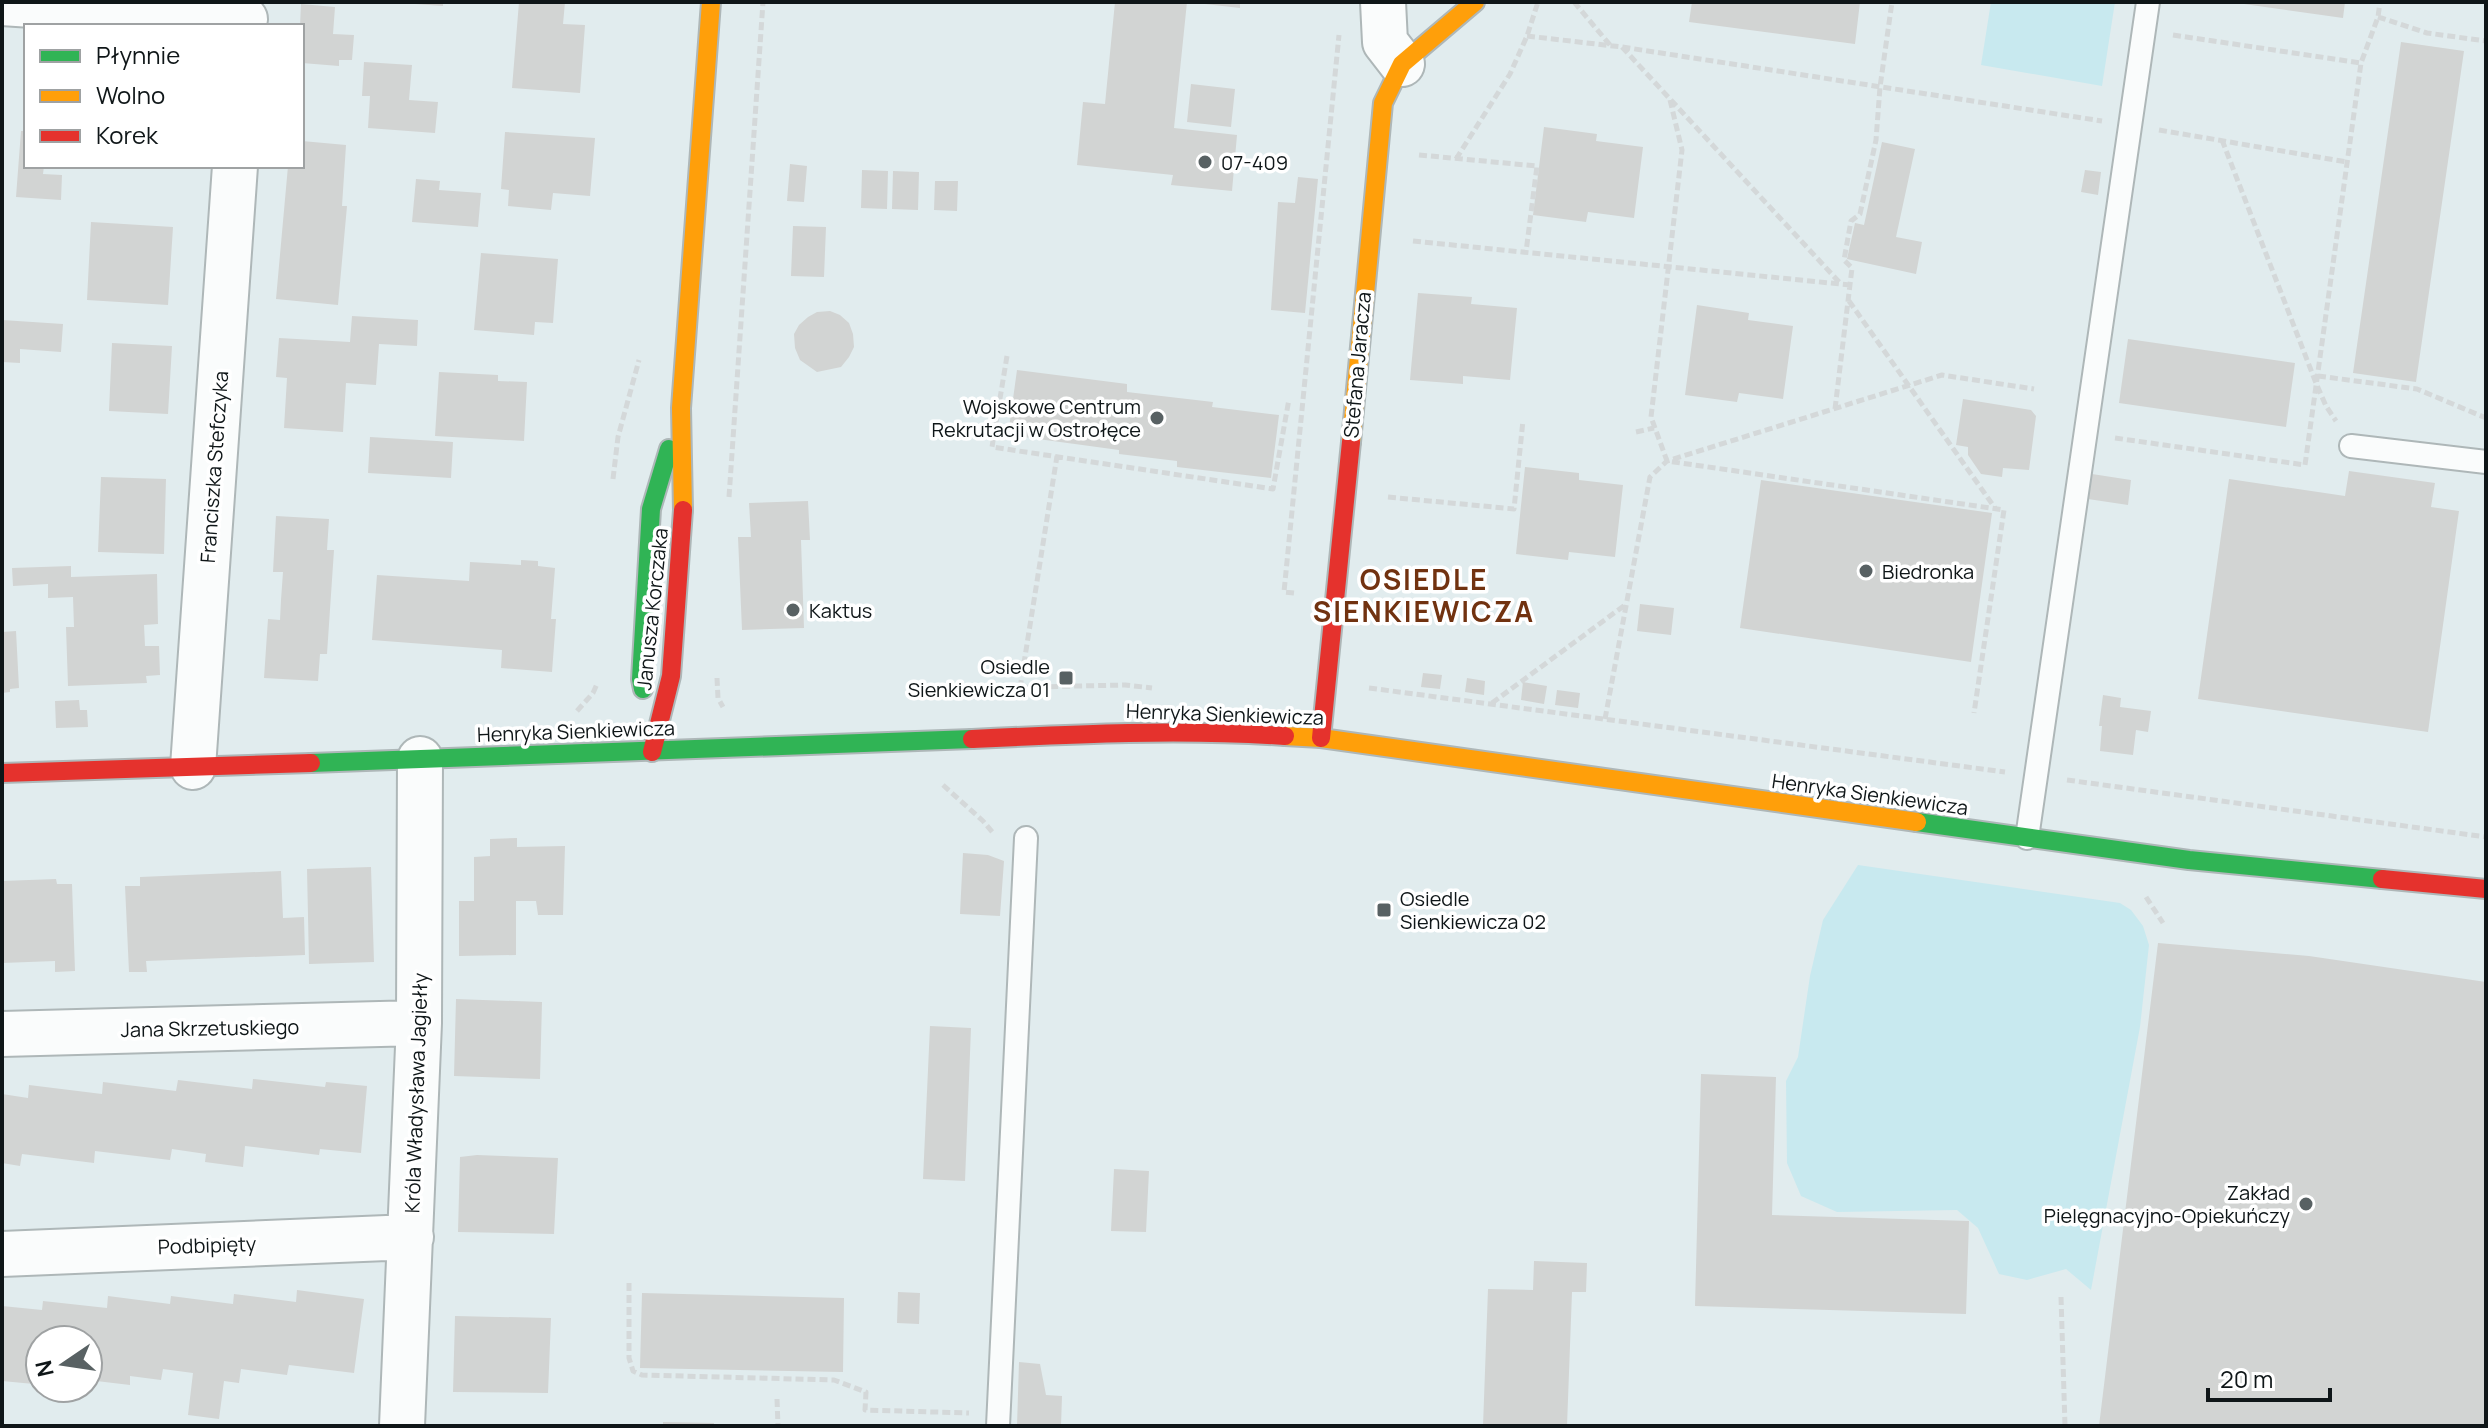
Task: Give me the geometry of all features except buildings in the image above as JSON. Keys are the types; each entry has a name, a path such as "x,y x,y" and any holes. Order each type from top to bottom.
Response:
{"street":[{"name":"Janusza Korczaka","path":"652,752 671,676 683,512 681,408 711,2"},
{"path":"1383,2 1385,42 1402,64 1475,2"},
{"path":"2,3 246,16"},
{"name":"Stefana Jaracza","path":"1321,738 1383,103 1402,64"},
{"name":"Franciszka Stefczyka","path":"193,767 235,168"},
{"name":"Janusza Korczaka","path":"652,752 641,679 651,509 681,408"},
{"name":"Henryka Sienkiewicza","path":"2,773 1161,732 1240,733 1321,738 2189,860 2486,889"},
{"name":"Króla Władysława Jagiełły","path":"402,1426 419,1023 420,759"},
{"name":"Jana Skrzetuskiego","path":"2,1034 419,1023"},
{"name":"Podbipięty","path":"2,1254 411,1237"}],"lane":[{"path":"2027,838 2148,2"},
{"path":"2351,446 2486,462"},
{"path":"998,1420 1026,838"}],"path":[{"path":"729,497 763,2"},
{"path":"1456,159 1510,74 1538,2"},
{"path":"1574,2 1611,46"},
{"path":"1835,409 1852,268 1844,260 1851,221 1860,214 1873,155 1892,2"},
{"path":"2086,434 2305,465 2361,63 2378,17 2380,2"},
{"path":"2378,17 2427,33 2486,41"},
{"path":"1303,595 1284,592 1340,27"},
{"path":"2144,31 2361,63"},
{"path":"1527,36 1622,47 2131,125 2347,162"},
{"path":"1622,47 1841,284"},
{"path":"1667,461 1651,417 1682,150 1670,100"},
{"path":"2222,140 2326,406 2351,446"},
{"path":"1417,169 1419,155 1537,166 1526,252"},
{"path":"1410,256 1412,226"},
{"path":"1411,241 1850,285"},
{"path":"1848,300 1996,509"},
{"path":"612,493 618,437 641,352"},
{"path":"1007,356 992,447 1273,489 1289,399"},
{"path":"1605,719 1650,477 1667,461 1942,375 2034,389"},
{"path":"2317,379 2417,389 2486,418"},
{"path":"1387,497 1514,509 1523,420"},
{"path":"1636,432 1654,428"},
{"path":"1020,688 1057,456"},
{"path":"1667,461 2004,510 1974,713"},
{"path":"1386,511 1388,482"},
{"path":"1491,704 1625,605"},
{"path":"717,672 718,698 728,713"},
{"path":"576,711 593,693 598,681"},
{"path":"958,696 987,688 1125,685 1154,689"},
{"path":"1362,687 2486,837"},
{"path":"939,781 943,785 957,784"},
{"path":"2139,894 2148,898 2163,923"},
{"path":"629,1283 629,1358 633,1371 642,1375 834,1380 866,1392 865,1410 998,1420"},
{"path":"2061,1297 2065,1426"},
{"path":"777,1399 778,1426"}],"shaded area":[{"path":"1991,2 2115,2 2102,86 1981,65"},
{"path":"1858,865 2120,903 2131,910 2143,926 2149,945 2140,1027 2091,1290 2066,1269 2027,1280 1999,1274 1978,1228 1957,1210 1837,1212 1801,1196 1787,1163 1786,1081 1798,1057 1810,976 1823,920"}],"traffic: fast":[{"path":"643,689 641,679 651,509 669,449"},
{"path":"311,763 972,739"},
{"path":"1917,822 2189,860 2382,879"}],"traffic: slow":[{"path":"683,510 681,408 711,2"},
{"path":"1351,442 1383,103 1402,64 1475,2"},
{"path":"1285,736 1321,738 1917,822"}],"traffic: jam":[{"path":"1321,738 1351,442"},
{"path":"652,752 671,676 683,510"},
{"path":"972,739 1168,733 1285,736"},
{"path":"2,773 311,763"},
{"path":"2382,879 2486,889"}],"place":[{"name":"07-409","path":"1205,162"},
{"name":"Wojskowe Centrum Rekrutacji w Ostrołęce","path":"1157,418"},
{"name":"Biedronka","path":"1866,571"},
{"name":"Kaktus","path":"793,610"},
{"name":"Osiedle Sienkiewicza 01","path":"1066,678"},
{"name":"Osiedle Sienkiewicza 02","path":"1384,910"},
{"name":"Zakład Pielęgnacyjno-Opiekuńczy","path":"2306,1204"}],"district":[{"name":"OSIEDLE SIENKIEWICZA","path":"1424,595"}]}
